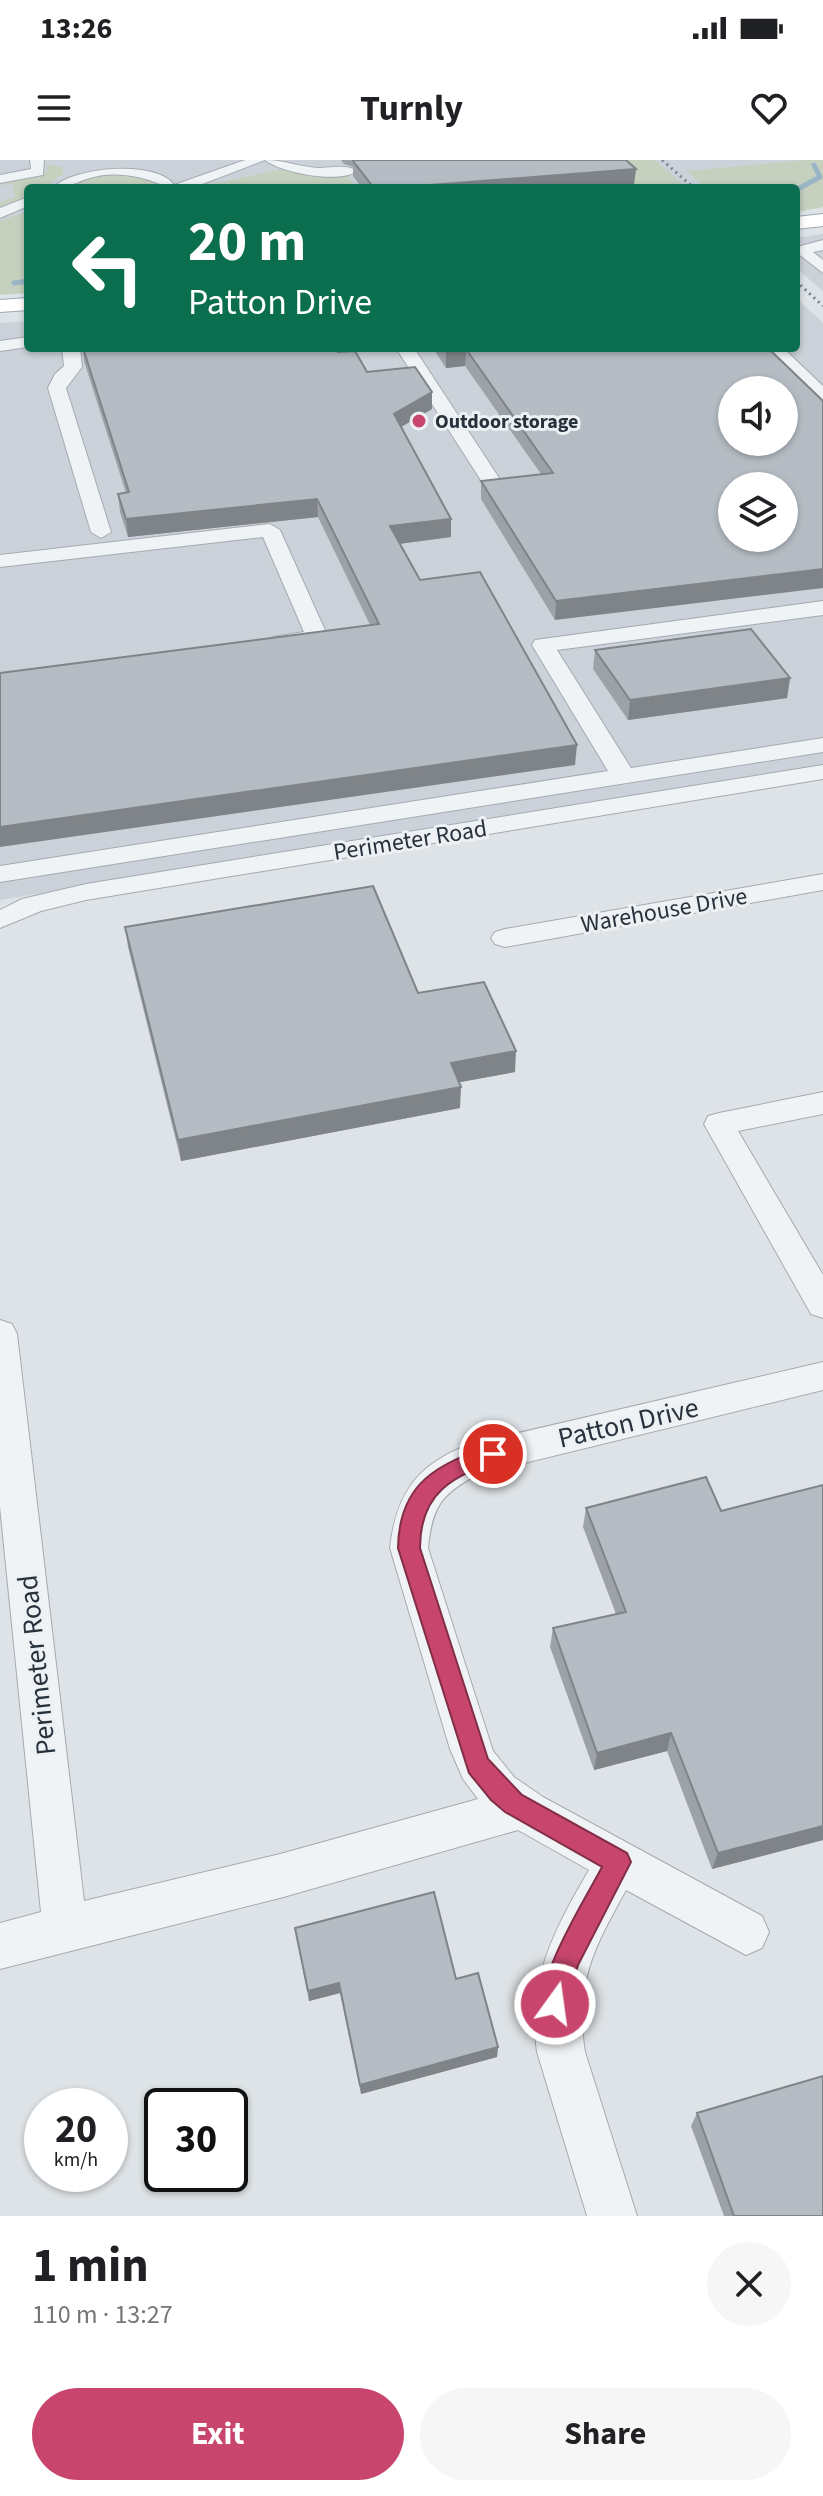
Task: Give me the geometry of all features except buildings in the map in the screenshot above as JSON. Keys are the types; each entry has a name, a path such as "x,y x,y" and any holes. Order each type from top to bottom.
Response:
{"main road":[{"path":"800,223 823,220"},
{"path":"0,306 24,304"}],"street":[{"path":"0,179 38,172 37,160"},
{"path":"64,184 88,160"},
{"path":"99,160 127,172"},
{"path":"190,184 258,160"},
{"path":"272,160 313,172 350,171"},
{"path":"66,184 96,174 127,172 152,175 235,168"},
{"path":"152,175 167,184"},
{"path":"823,245 802,248 823,268"},
{"path":"0,335 24,333"},
{"path":"0,346 24,343"},
{"path":"71,352 73,367 61,378 57,388 101,532"},
{"path":"408,352 491,481"},
{"path":"777,352 823,396"},
{"path":"0,561 270,530 317,637 265,644"},
{"path":"624,777 543,645 823,608"},
{"path":"0,874 823,745"},
{"name":"Perimeter Road","path":"0,920 32,905 86,892 823,772"},
{"name":"Warehouse Drive","path":"505,938 823,882"},
{"path":"823,1103 719,1124 823,1305"},
{"name":"Perimeter Road","path":"0,1334 65,1928"},
{"name":"Patton Drive","path":"746,1932 520,1808 499,1792 478,1765 420,1586 409,1548 409,1534 423,1495 444,1474 471,1460 823,1376"},
{"path":"0,1946 280,1876 520,1808"},
{"path":"612,2216 561,2052 555,2025 555,2004 566,1961 618,1862"}],"shaded area":[{"path":"0,160 823,160 823,207 800,211 800,184 24,184 24,291 0,293"},
{"path":"823,234 823,291 800,271 800,237"},
{"path":"800,302 823,323 823,766 0,900 0,323 24,321 24,352 800,352"}],"green space":[{"path":"609,160 655,160 682,184 623,184 633,183"},
{"path":"823,160 823,207 800,211 800,184 701,184 686,171"},
{"path":"47,164 62,167 64,173 49,184 24,184 24,198 0,208 0,202 15,197 12,184 0,185 0,182 24,179 47,171"},
{"path":"282,169 347,175 354,184 229,183 212,184"},
{"path":"115,174 153,180 156,184 77,184 87,178"},
{"path":"24,212 24,293 0,295 0,221"}],"waterway":[{"path":"800,188 820,177 814,165"},
{"path":"14,283 24,282"}],"railway":[{"path":"662,160 689,184"},
{"path":"800,285 823,306"}],"place":[{"name":"Outdoor storage","path":"419,421"}],"route":[{"path":"493,1454 456,1467 433,1482 417,1504 409,1534 409,1548 478,1765 499,1792 513,1803 618,1862 566,1961 555,2004"}]}
